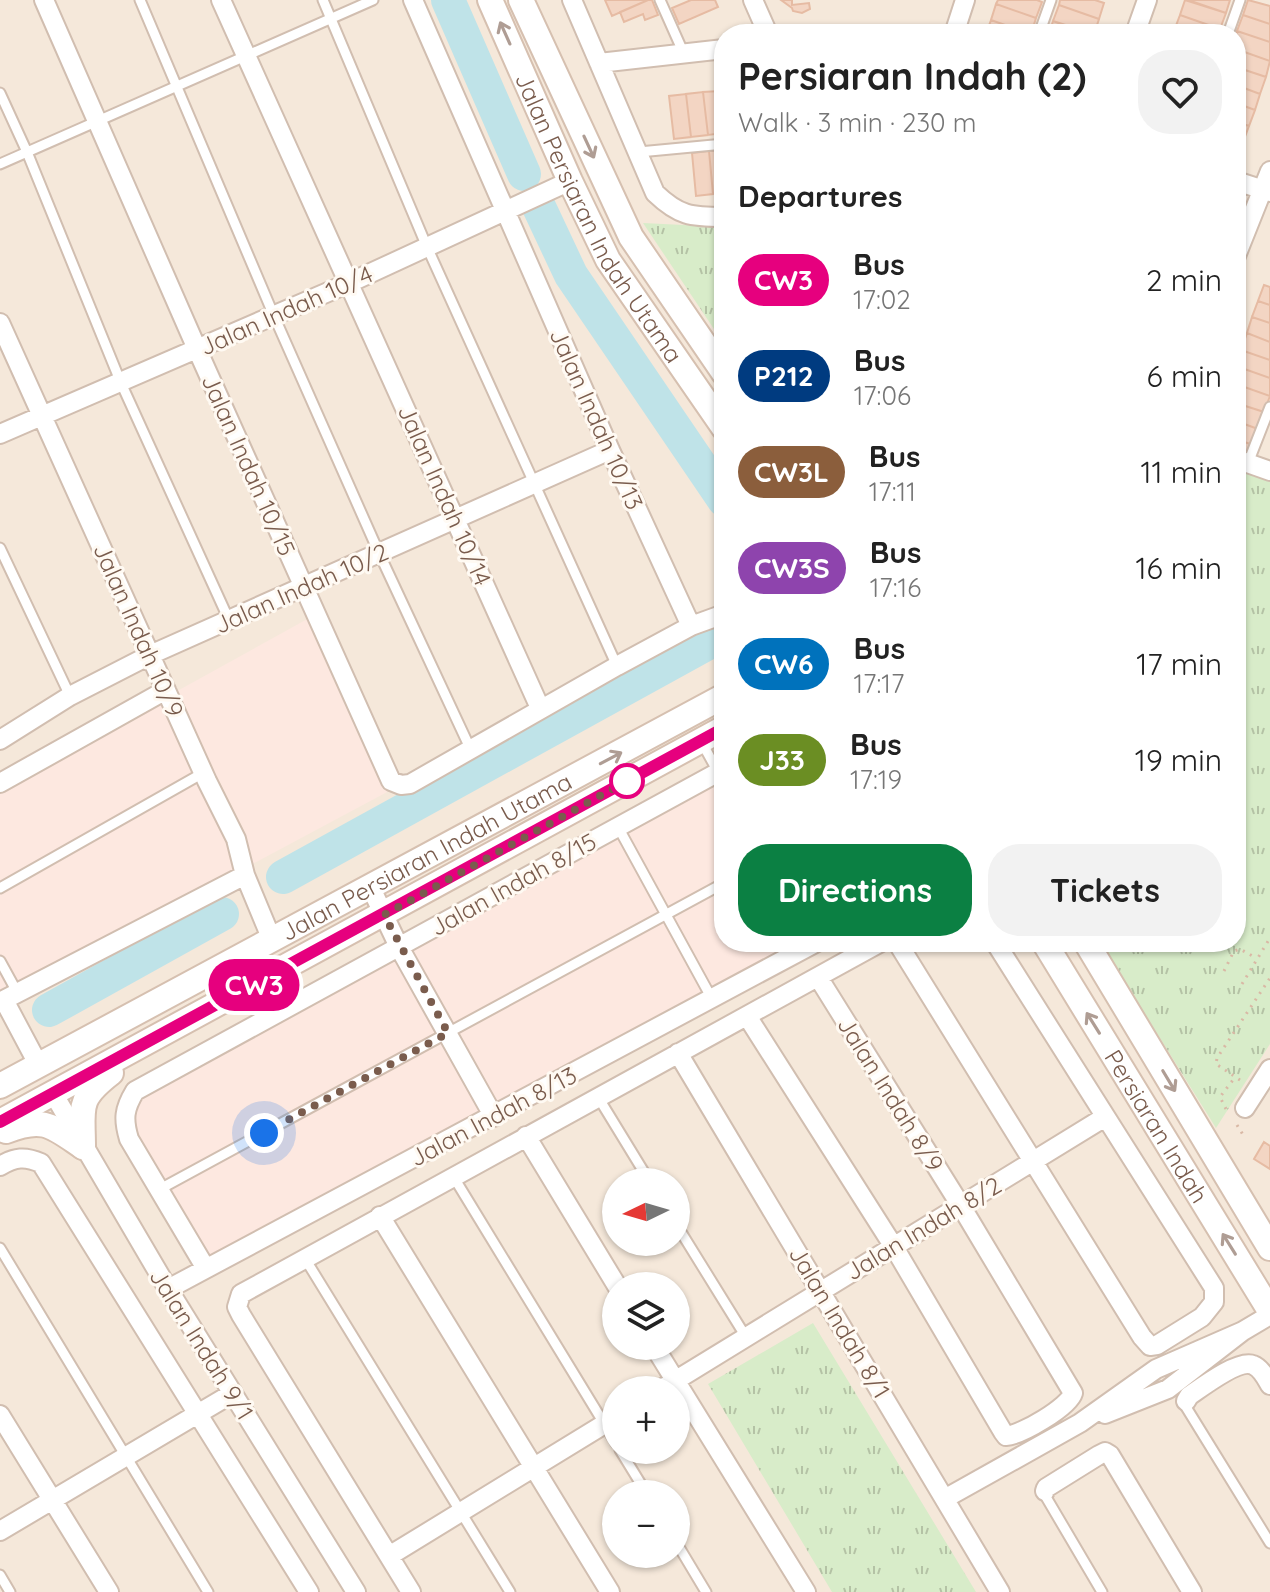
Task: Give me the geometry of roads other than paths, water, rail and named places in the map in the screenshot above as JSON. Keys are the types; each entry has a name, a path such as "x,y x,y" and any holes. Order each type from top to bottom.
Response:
{"main road":[{"name":"Jalan Persiaran Indah Utama","path":"490,0 608,260 714,414"},
{"name":"Jalan Persiaran Indah Utama","path":"521,0 631,237 714,358"},
{"path":"535,32 561,116 570,181 603,206 631,237"},
{"name":"Jalan Persiaran Indah Utama","path":"0,1086 714,701"},
{"name":"Jalan Persiaran Indah Utama","path":"0,1122 714,734"},
{"name":"Persiaran Indah","path":"1050,952 1270,1313"},
{"name":"Persiaran Indah","path":"1092,952 1270,1248"},
{"path":"0,1099 28,1087 53,1093 59,1069 101,1046 147,1007"},
{"path":"83,1147 83,1102 88,1092 167,1031"},
{"path":"0,1133 35,1122 46,1123 83,1147"},
{"path":"1254,1222 1270,1265"}],"street":[{"name":"Jalan Indah 10/15","path":"44,0 387,774 391,781 410,784 470,748"},
{"name":"Jalan Indah 10/14","path":"221,0 540,708"},
{"name":"Jalan Indah 10/13","path":"413,0 610,450 691,626"},
{"path":"572,0 655,193 672,210 714,217"},
{"path":"753,0 764,24"},
{"path":"957,24 965,0"},
{"path":"1139,24 1147,0"},
{"path":"599,63 714,50"},
{"path":"1246,235 1267,191 1270,171"},
{"name":"Jalan Indah 10/4","path":"0,434 349,283 570,181"},
{"path":"1246,184 1267,191"},
{"name":"Jalan Indah 10/9","path":"0,323 166,690 242,837 245,875 272,940"},
{"name":"Jalan Indah 10/2","path":"0,740 70,696 150,655 610,450"},
{"path":"1246,462 1270,471"},
{"path":"470,748 691,626 714,618"},
{"path":"0,783 166,690"},
{"name":"Jalan Indah 8/15","path":"160,1189 129,1139 124,1121 125,1106 135,1091 714,775"},
{"path":"38,1064 7,998 245,875"},
{"path":"371,888 399,947 494,1117"},
{"name":"Jalan Indah 8/13","path":"168,1289 798,952"},
{"path":"411,1592 241,1315 237,1300 248,1288 863,952"},
{"path":"903,952 1145,1342 1150,1346 1157,1345 1202,1317 1214,1302 1214,1288 1001,952"},
{"name":"Jalan Indah 8/9","path":"818,977 1064,1376 1073,1393 1067,1404 1016,1434 1006,1436 894,1247"},
{"path":"747,1016 894,1247"},
{"name":"Jalan Indah 8/1","path":"678,1053 1000,1592"},
{"path":"1249,1102 1270,1069"},
{"name":"Jalan Indah 9/1","path":"53,1093 168,1289 356,1592"},
{"name":"Jalan Indah 8/2","path":"682,1376 1105,1117"},
{"path":"526,1136 609,1272"},
{"name":"Jalan Indah 9/1","path":"0,1166 11,1159 28,1157 41,1163 308,1592"},
{"path":"160,1189 205,1267"},
{"path":"380,1216 610,1592"},
{"path":"946,1498 1080,1423 1156,1369 1243,1331 1270,1313"},
{"path":"1186,1401 1189,1396 1241,1364 1252,1364 1262,1371 1270,1385"},
{"path":"0,1531 233,1393"},
{"path":"0,1415 109,1592"},
{"path":"690,1419 806,1592"},
{"path":"389,1556 602,1425"},
{"path":"1045,1491 1099,1455 1105,1452 1110,1455 1192,1592"}],"lane":[{"path":"140,0 274,316 470,748"},
{"path":"323,0 427,247 617,666"},
{"path":"0,164 373,0"},
{"path":"660,0 684,54"},
{"path":"1043,24 1051,0"},
{"path":"1232,24 1240,0"},
{"path":"0,93 121,383 229,620"},
{"path":"639,152 714,145"},
{"path":"1246,453 1270,407"},
{"path":"0,548 70,696"},
{"path":"701,741 714,760"},
{"path":"0,888 210,776"},
{"path":"618,827 711,997"},
{"path":"160,1189 714,889"},
{"path":"0,961 7,998"},
{"path":"598,1097 641,1168"},
{"path":"453,1176 602,1408"},
{"path":"690,1247 746,1337"},
{"path":"0,1248 208,1592"},
{"path":"304,1257 510,1592"},
{"path":"1186,1401 1186,1407 1270,1543"},
{"path":"1045,1491 1102,1592"},
{"path":"690,1565 706,1592"},
{"path":"0,1575 10,1592"}],"waterway":[{"path":"448,0 524,174"},
{"path":"539,207 571,275 714,485"},
{"path":"283,877 714,640"},
{"path":"49,1010 222,914"}]}
